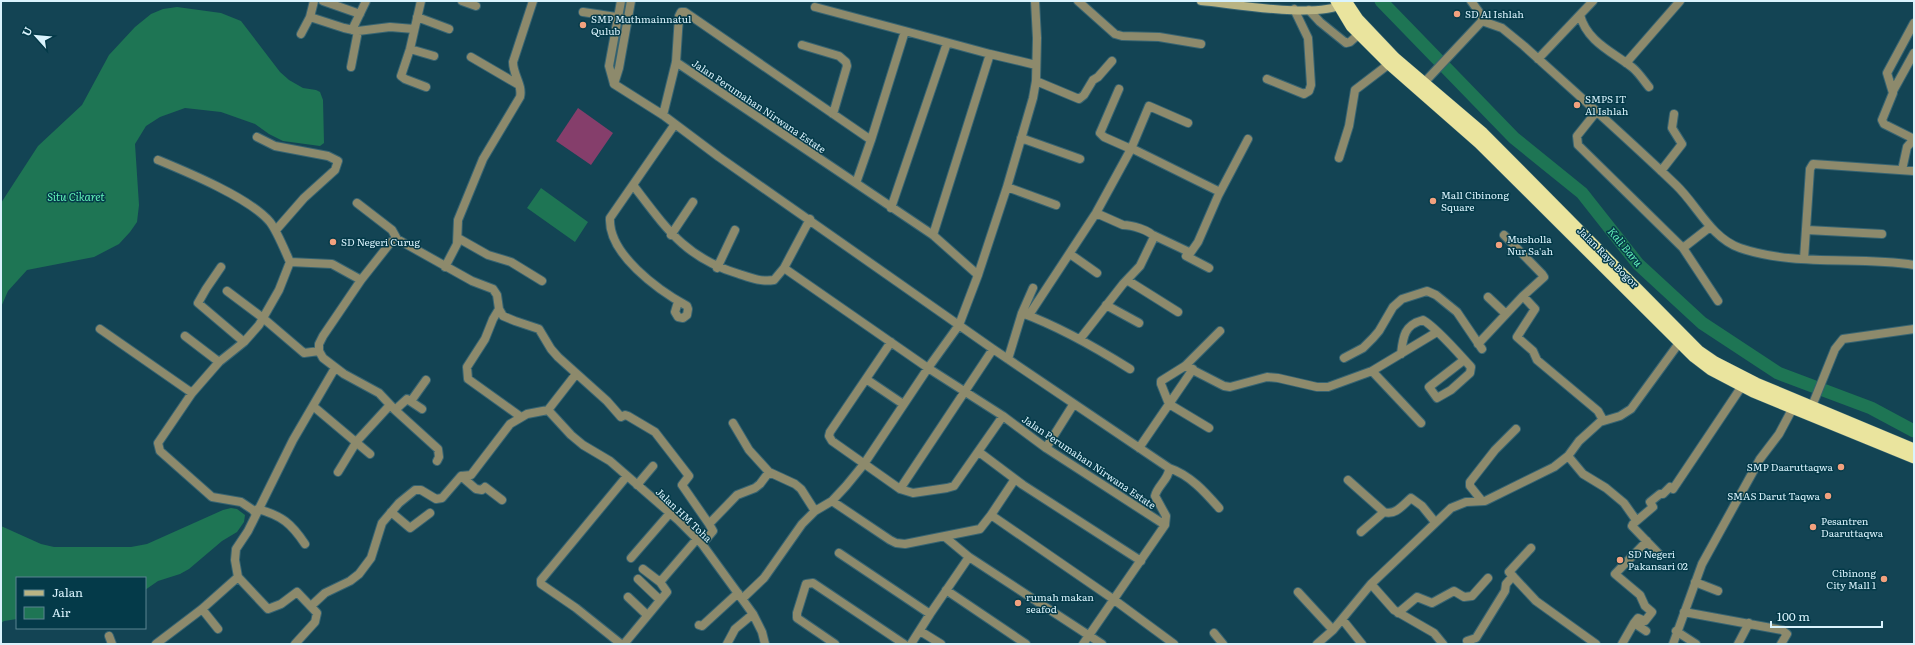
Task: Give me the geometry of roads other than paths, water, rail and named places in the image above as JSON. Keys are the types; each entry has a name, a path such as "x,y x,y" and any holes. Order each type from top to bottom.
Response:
{"highway":[{"name":"Jalan Raya Bogor","path":"1341,3 1359,34 1389,64 1422,85 1483,133 1548,207 1711,370 1742,386 1795,404 1814,401 1914,449"},
{"name":"Jalan Raya Bogor","path":"1341,3 1422,85"},
{"name":"Jalan Raya Bogor","path":"1681,340 1736,373 1795,404 1914,458"}],"main road":[{"path":"1201,1 1239,6 1309,10 1322,10 1341,3"}],"street":[{"path":"301,34 310,17 314,1"},
{"path":"323,1 360,14"},
{"path":"351,67 355,31 366,1"},
{"path":"421,1 410,50 401,76 402,78 426,86"},
{"path":"462,1 476,6"},
{"path":"445,267 455,250 458,238 457,226 483,159 522,92 513,68 513,62 533,1"},
{"path":"621,1 609,66 614,84 663,115 719,157 810,219 1073,405 1193,482 1219,508"},
{"path":"614,84 619,68 631,1"},
{"path":"699,626 702,626 740,596 761,582 802,524 816,511 832,501 864,464 903,404 959,325 978,275 1007,187 1036,81 1037,38 1035,1"},
{"path":"1078,1 1115,34 1122,36 1159,37 1200,44"},
{"path":"1422,85 1482,21 1482,16 1472,1"},
{"path":"1538,59 1593,1"},
{"path":"1626,63 1678,2"},
{"path":"815,7 947,43 1036,65"},
{"path":"1267,79 1304,94 1309,91 1311,85 1308,38 1294,9"},
{"path":"1309,10 1320,22 1346,43 1350,42 1359,34"},
{"path":"583,12 628,19"},
{"path":"676,62 679,16 681,12 685,12 871,140"},
{"path":"1580,14 1584,27 1597,42 1635,70 1649,87"},
{"path":"417,16 449,29"},
{"path":"310,17 355,31 390,27 414,29"},
{"path":"1482,21 1502,28 1597,111 1688,198 1710,226 1727,242 1765,256 1914,265"},
{"path":"1893,91 1887,73 1914,23"},
{"path":"856,183 905,31"},
{"path":"891,208 947,43"},
{"path":"802,45 839,56 846,62 847,66 833,114"},
{"path":"410,50 434,56"},
{"path":"1902,170 1907,147 1914,139 1882,122 1893,91 1914,53"},
{"path":"932,235 990,54"},
{"path":"471,57 519,85"},
{"path":"1036,81 1079,99 1084,95 1093,80 1098,77 1112,61"},
{"name":"Jalan Perumahan Nirwana Estate","path":"663,115 676,62 932,235 978,275"},
{"path":"1339,158 1349,126 1356,90 1389,64"},
{"path":"1119,89 1100,133 1104,137 1131,148 1220,192"},
{"path":"1025,314 1070,254 1096,213 1131,148 1150,105 1188,123"},
{"path":"1597,111 1578,136 1578,145 1683,248 1718,301"},
{"path":"1661,171 1682,144 1672,128 1674,114"},
{"path":"675,124 610,218 611,232 626,257 643,276 678,302"},
{"path":"257,137 275,146 328,156 338,161 335,170 304,198 276,230"},
{"path":"1021,138 1080,159"},
{"path":"1209,268 1186,256 1198,242 1220,192 1248,139"},
{"path":"158,160 188,173 242,201 265,216 276,230 290,262 279,290 263,318 244,342 218,362 192,393 160,439 158,448 212,498 241,502 257,512 273,514 286,521 296,530 305,544"},
{"path":"1804,259 1810,169 1813,164 1914,171"},
{"path":"633,185 671,235 702,259 717,268 760,281 774,280 784,268 810,219"},
{"path":"1007,187 1056,205"},
{"path":"671,235 693,202"},
{"path":"357,203 392,230 397,239 408,243 445,267 472,281 493,289 497,295 499,309 508,318 539,329 551,349 576,374 607,401 618,415 621,417 625,415 628,416 655,432 689,476 682,485 713,531 712,534 699,542 660,582"},
{"path":"1096,213 1123,226 1128,225 1152,234 1189,252"},
{"path":"1683,248 1710,226"},
{"path":"717,268 735,230"},
{"path":"1807,230 1882,234"},
{"path":"1080,339 1106,305 1140,266 1153,239 1152,234"},
{"path":"1344,358 1363,348 1373,338 1379,331 1393,307 1402,299 1427,291 1436,295 1457,312 1480,346 1506,314 1543,278 1543,275 1504,235"},
{"path":"458,238 488,255 511,262 542,282"},
{"path":"397,239 391,242 361,280 323,336 319,344 319,352 323,358 335,368 374,390 438,449 440,457 437,461"},
{"path":"1070,254 1097,273"},
{"path":"290,262 332,264 361,280"},
{"path":"221,268 198,303 244,342"},
{"name":"Jalan Perumahan Nirwana Estate","path":"784,268 928,368 1003,416 1046,448 1165,525"},
{"path":"1127,280 1178,312"},
{"path":"1008,359 1033,288"},
{"path":"227,291 263,318 304,353 319,352"},
{"path":"1523,296 1535,309 1518,337 1533,351 1537,360 1582,395 1598,411 1603,420"},
{"path":"1488,297 1506,314"},
{"path":"1106,305 1139,323"},
{"path":"499,309 493,319 485,339 467,367 466,373 468,379 521,417"},
{"path":"1025,314 1046,321 1080,339 1130,369"},
{"path":"1401,354 1405,331 1410,325 1423,320 1437,332 1471,367 1470,373 1442,396 1436,397 1429,387 1464,360"},
{"path":"100,329 192,393"},
{"path":"1814,401 1837,346 1843,339 1914,329"},
{"path":"1209,428 1169,404 1161,386 1161,381 1184,366 1220,331"},
{"path":"1184,366 1193,369 1224,386 1230,387 1267,377 1317,387 1328,387 1372,371 1437,332"},
{"path":"185,336 218,362"},
{"path":"1319,643 1333,630 1371,584 1435,522 1459,503 1482,501 1554,467 1568,456 1579,441 1603,420 1620,416 1630,409 1681,340"},
{"path":"891,342 830,432 829,436 832,441 900,489 912,493 951,487 957,483 1003,416"},
{"path":"900,489 966,392 993,349"},
{"path":"295,644 315,622 318,617 318,613 296,592 281,604 268,609 238,577 235,560 236,549 257,512 293,440 335,368"},
{"path":"1139,448 1193,369"},
{"path":"1372,371 1421,422"},
{"path":"311,606 325,593 350,581 363,570 371,558 382,523 399,502 415,490 421,490 436,499 442,498 461,476 471,475 510,424 521,417 536,411 548,410 576,374"},
{"path":"866,379 903,404"},
{"path":"411,401 426,380"},
{"path":"1659,554 1632,526 1636,520 1653,507 1650,502 1660,494 1663,494 1670,487 1673,489 1742,386"},
{"path":"338,472 357,441 392,408 407,399 422,409"},
{"path":"1673,644 1676,631 1702,564 1757,463 1779,434 1795,404"},
{"path":"1046,448 1073,405"},
{"path":"312,406 357,441 370,454"},
{"name":"Jalan HM Toha","path":"548,410 583,445 599,454 627,476 670,513 699,542 753,614 762,632 765,644"},
{"path":"733,423 749,450 769,472 795,484 801,489 816,511"},
{"path":"1482,501 1470,486 1470,482 1495,450 1516,429"},
{"path":"979,452 1014,479 1141,561"},
{"path":"1568,456 1583,474 1606,488 1624,503 1636,520"},
{"path":"637,485 653,466"},
{"path":"1083,644 1165,525 1166,516 1155,496 1157,489 1167,475 1169,468"},
{"path":"708,524 737,495 755,488 760,484 769,472"},
{"path":"461,476 476,489 482,490 485,487 502,500"},
{"path":"621,644 576,608 541,584 541,580 627,476"},
{"path":"832,501 896,543 905,544 980,529 991,515 1014,479"},
{"path":"1348,480 1388,514 1395,512 1413,498 1422,506 1435,522"},
{"path":"391,512 410,528 430,513"},
{"path":"1361,532 1384,512"},
{"path":"632,558 670,513"},
{"path":"991,515 1113,599 1174,644"},
{"path":"945,537 969,556 1102,644"},
{"path":"1622,644 1638,618 1645,621 1652,612 1645,606 1640,594 1615,574 1647,541"},
{"path":"1531,548 1509,571 1536,601 1596,644"},
{"path":"839,553 930,614"},
{"path":"912,644 930,614 969,556"},
{"path":"624,644 667,592 660,582 643,569"},
{"path":"1466,641 1476,638 1505,591 1507,582 1513,576"},
{"path":"156,644 202,609 238,577"},
{"path":"1398,613 1417,597 1432,603 1454,591 1464,597 1472,596 1488,578"},
{"path":"638,579 660,600"},
{"path":"1695,582 1718,591"},
{"path":"835,644 797,618 797,613 806,584 813,583 904,644"},
{"path":"1371,584 1385,601 1398,613 1434,633 1443,644"},
{"path":"946,590 1026,644"},
{"path":"1298,592 1333,630"},
{"path":"628,597 648,615"},
{"path":"202,609 218,629"},
{"path":"1684,612 1749,623 1786,632 1787,634 1781,644"},
{"path":"726,644 735,630 753,614"},
{"path":"1342,619 1362,644"},
{"path":"1634,623 1646,631"},
{"path":"1738,644 1749,623"},
{"path":"920,631 941,644"},
{"path":"1676,631 1696,644"},
{"path":"1214,633 1223,644"}],"water":[{"name":"Situ Cikaret","path":"177,7 221,13 241,21 280,72 289,80 303,88 320,92 323,100 324,143 320,146 283,141 269,134 255,124 221,112 185,108 160,117 146,126 135,144 139,205 137,222 130,232 119,244 94,257 27,270 8,291 1,307 1,203 38,146 82,105 109,55 135,27 151,14 163,9"},
{"path":"541,188 588,222 575,242 527,208"},
{"path":"231,508 237,509 245,515 244,522 237,532 222,541 189,569 180,574 158,581 146,589 146,577 16,577 16,619 1,623 1,526 41,544 54,547 131,547 147,544 223,510"}],"waterway":[{"name":"Kali Baru","path":"1381,1 1514,138 1582,193 1638,264 1702,323 1778,373 1871,408 1914,431"}],"place":[{"name":"SD Al Ishlah","path":"1457,14"},
{"name":"SMP Muthmainnatul Qulub","path":"583,25"},
{"name":"SMPS IT Al Ishlah","path":"1577,105"},
{"name":"Mall Cibinong Square","path":"1433,201"},
{"name":"SD Negeri Curug","path":"333,242"},
{"name":"Musholla Nur Sa'ah","path":"1499,245"},
{"name":"SMP Daaruttaqwa","path":"1841,467"},
{"name":"SMAS Darut Taqwa","path":"1828,496"},
{"name":"Pesantren Daaruttaqwa","path":"1813,527"},
{"name":"SD Negeri Pakansari 02","path":"1620,560"},
{"name":"Cibinong City Mall 1","path":"1884,579"},
{"name":"rumah makan seafod","path":"1018,603"}]}
